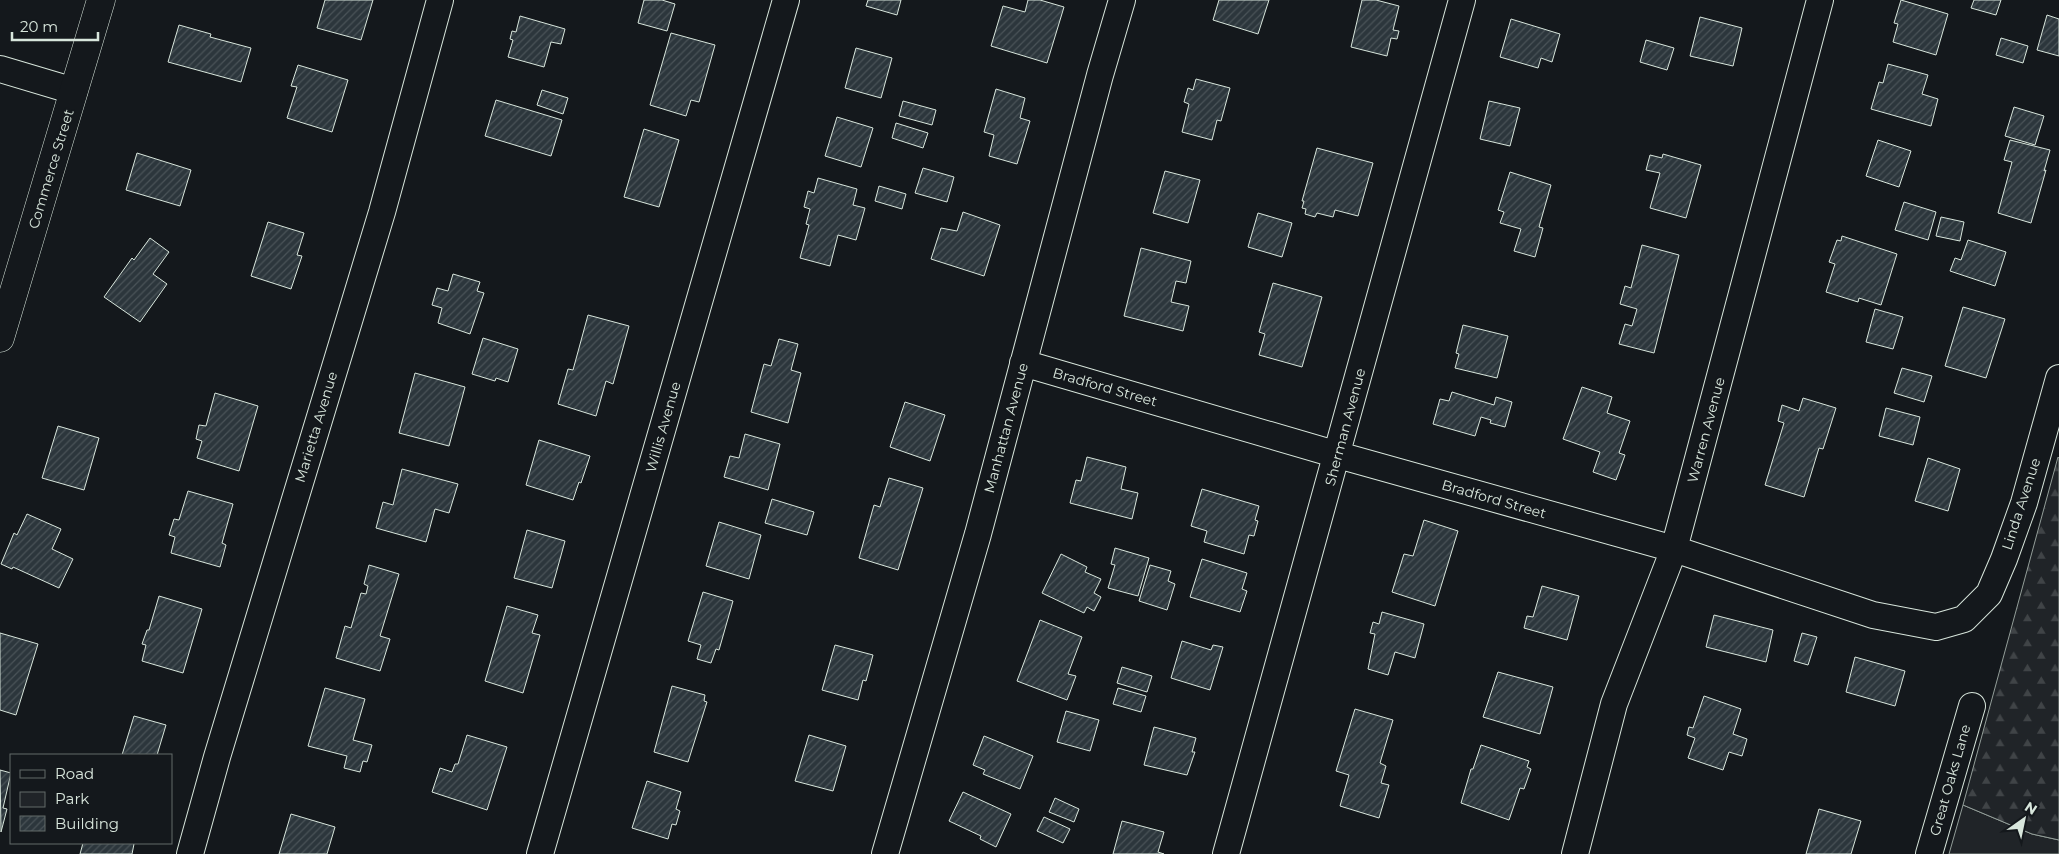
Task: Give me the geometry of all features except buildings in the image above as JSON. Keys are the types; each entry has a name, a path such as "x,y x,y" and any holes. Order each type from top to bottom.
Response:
{"street":[{"name":"Commerce Street","path":"0,338 101,0"},
{"name":"Marietta Avenue","path":"190,854 217,757 382,212 440,0"},
{"name":"Willis Avenue","path":"540,854 786,0"},
{"name":"Manhattan Avenue","path":"884,854 975,544 1122,0"},
{"name":"Sherman Avenue","path":"1226,854 1338,455 1462,0"},
{"name":"Warren Avenue","path":"1575,854 1614,704 1674,549 1820,0"},
{"path":"0,69 74,91"},
{"name":"Bradford Street","path":"1023,363 1338,455 1674,549 1873,614 1936,626 1964,619"},
{"name":"Linda Avenue","path":"1964,619 1989,594 2004,559 2024,503 2057,395"},
{"name":"Great Oaks Lane","path":"1929,854 1972,706"}],"green space":[{"path":"2058,457 2059,840 2032,834 1963,805"},
{"path":"1963,805 2032,834 2059,840 2059,854 1949,854"}]}
